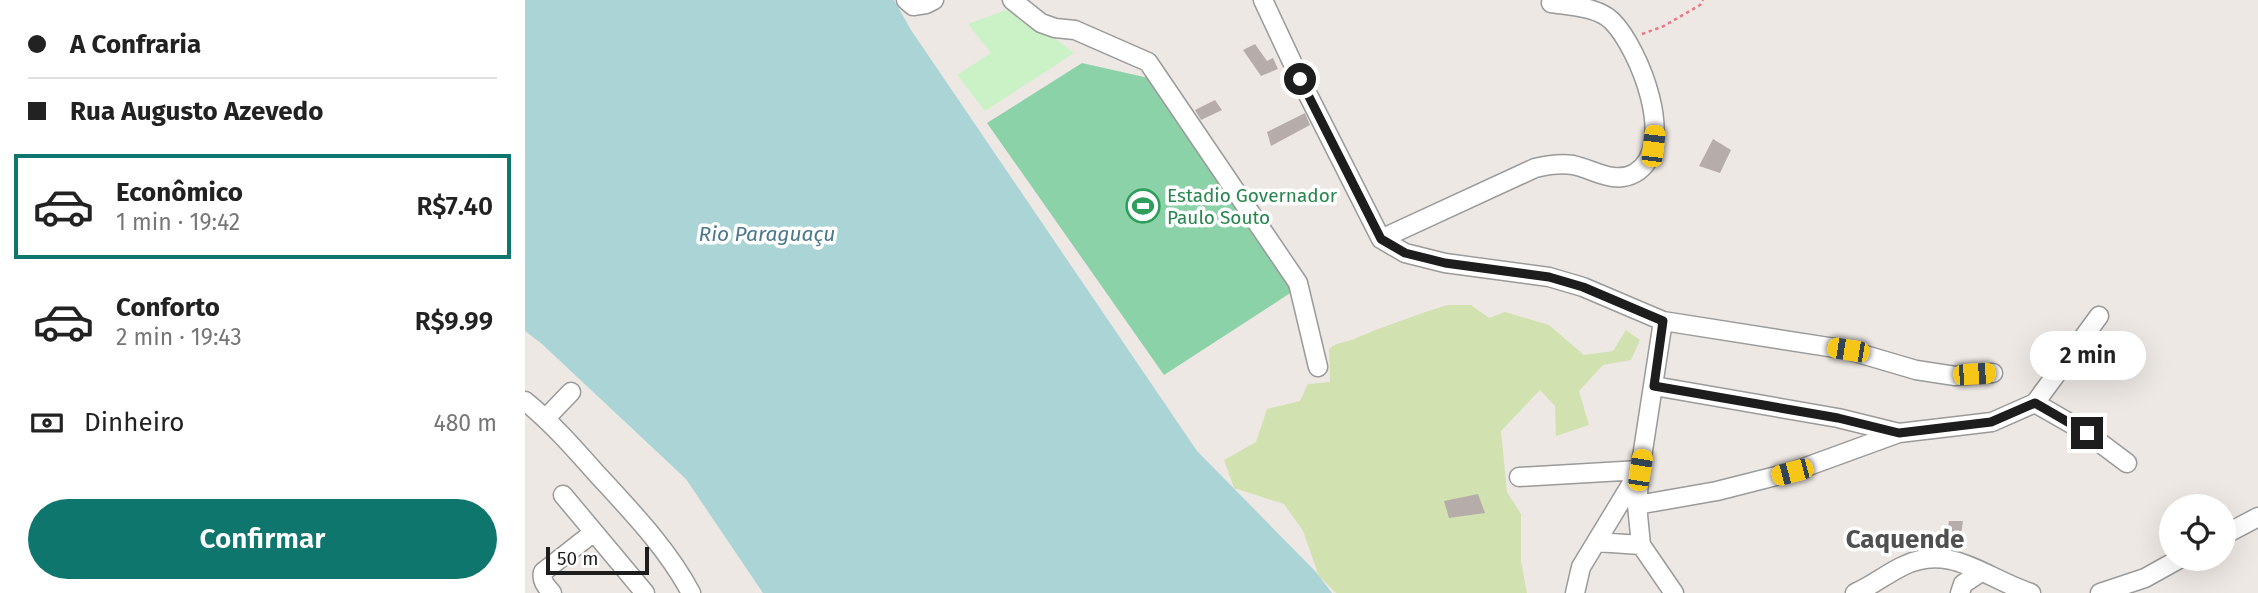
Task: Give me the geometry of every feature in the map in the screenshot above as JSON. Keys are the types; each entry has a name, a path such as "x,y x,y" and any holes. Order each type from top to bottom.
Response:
{"street":[{"path":"907,1 919,6 934,0"},
{"path":"1012,0 1041,23 1075,30 1148,62 1298,283 1318,367"},
{"path":"1263,0 1381,239 1405,253 1445,263 1549,277 1583,287 1663,321 1848,350 1916,370 1955,376 1993,373"},
{"path":"1381,239 1535,168 1558,163 1601,176 1617,177 1635,173 1646,162 1653,146 1655,122 1649,89 1626,40 1612,20 1592,10 1551,3"},
{"path":"1636,505 1717,491 1792,472 1899,433 1991,422 2035,403 2099,316"},
{"path":"1663,321 1636,505 1641,545 1674,593"},
{"path":"1654,386 1838,418 1899,433"},
{"path":"546,418 571,392"},
{"path":"525,401 546,418 641,522 667,554 691,593"},
{"path":"2035,403 2087,433 2127,463"},
{"path":"1519,477 1640,470"},
{"path":"1575,593 1581,567 1640,470"},
{"path":"563,495 645,593"},
{"path":"2236,529 2258,517"},
{"path":"552,593 544,584 543,572 593,532"},
{"path":"1596,542 1641,545"},
{"path":"1855,593 1904,565 1927,557 1948,557 2031,593"},
{"path":"2100,593 2145,578 2159,570"},
{"path":"1960,593 1963,584 1982,572"}],"path":[{"path":"1626,40 1664,26 1700,5 1703,0"}],"green space":[{"path":"1014,7 1074,53 985,111 957,75 991,53 968,24"},
{"name":"Estadio Governador Paulo Souto","path":"1082,63 1153,79 1298,288 1164,375 987,123"},
{"path":"1447,305 1471,305 1489,318 1505,312 1549,325 1584,355 1613,351 1626,330 1640,340 1631,360 1603,365 1579,391 1589,425 1556,436 1555,406 1540,390 1501,431 1507,492 1521,514 1521,561 1527,593 1336,593 1319,576 1303,531 1284,504 1234,488 1224,460 1256,442 1267,409 1300,401 1308,384 1330,382 1329,349"}],"water":[{"name":"Rio Paraguaçu","path":"525,0 894,0 911,30 1197,451 1316,572 1332,593 763,593 686,479 525,331"}],"building":[{"path":"1255,44 1267,61 1273,58 1278,69 1261,76 1243,50"},
{"path":"1215,100 1222,110 1201,120 1195,110"},
{"path":"1305,113 1310,125 1271,146 1267,132"},
{"path":"1713,139 1731,150 1720,173 1699,166"},
{"path":"1478,494 1485,513 1449,518 1444,501"},
{"path":"1949,521 1963,521 1959,549 1944,548"}],"place":[{"name":"Estadio Governador Paulo Souto","path":"1143,206"}],"district":[{"name":"Caquende","path":"1905,539"}],"route":[{"path":"1300,79 1381,239 1405,253 1445,263 1549,277 1583,287 1663,321 1654,386 1838,418 1899,433 1991,422 2035,403 2087,433"}]}
